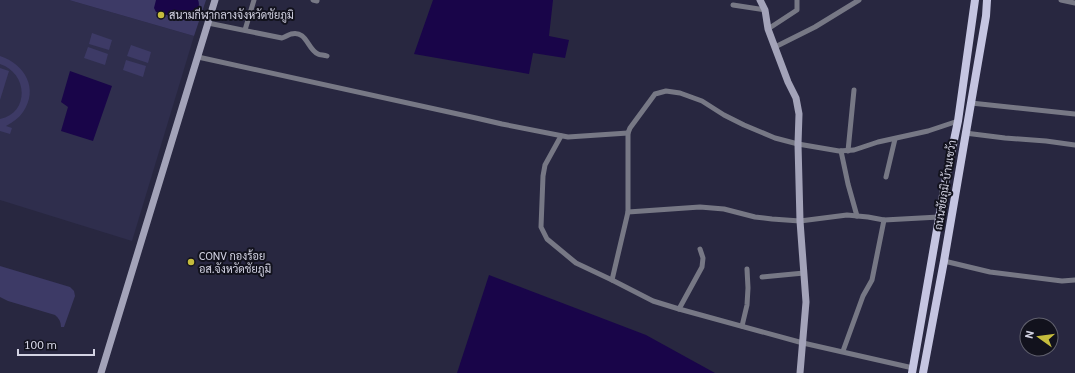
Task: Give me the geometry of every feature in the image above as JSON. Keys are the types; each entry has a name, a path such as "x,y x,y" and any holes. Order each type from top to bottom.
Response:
{"main road":[{"name":"ถนนชัยภูมิ-บ้านเขว้า","path":"913,371 939,217 958,121 975,0"},
{"name":"ถนนชัยภูมิ-บ้านเขว้า","path":"923,373 944,261 986,16 987,0"},
{"path":"918,339 929,340"}],"street":[{"path":"101,373 215,0"},
{"path":"246,30 254,0"},
{"path":"760,0 765,10 768,29 788,82 796,98 799,114 798,144 800,221 806,302 804,343 800,373"},
{"path":"768,29 797,10 797,0"},
{"path":"775,47 815,26 859,0"},
{"path":"1061,0 1075,3"},
{"path":"733,5 765,10"},
{"path":"208,23 282,38 291,34 298,34 304,37 312,50 318,55 327,56"},
{"path":"198,57 561,136 628,133"},
{"path":"848,151 854,90"},
{"path":"612,280 628,212 628,133 630,128 655,94 666,91 680,93 702,101 724,115 775,138 798,144 841,151 854,150 878,142 928,131 958,121"},
{"path":"971,103 1075,114"},
{"path":"965,133 1075,145"},
{"path":"561,136 545,165 543,176 541,227 547,239 576,263 653,300 679,309 804,343 843,351 913,371"},
{"path":"886,177 895,139"},
{"path":"841,151 857,216"},
{"path":"628,212 700,208 724,209 755,217 800,221 847,215 884,220 939,217"},
{"path":"843,351 863,296 872,280 884,220"},
{"path":"679,309 703,263 700,249"},
{"path":"944,261 990,272 1062,281 1075,280"},
{"path":"742,326 747,305 747,269"},
{"path":"762,277 804,274"}],"shaded area":[{"path":"0,0 69,0 194,36 132,241 0,200"},
{"name":"สนามกีฬากลางจังหวัดชัยภูมิ","path":"69,0 206,0 194,36"},
{"path":"156,0 198,0 199,6 193,18 188,21 156,12 154,8"},
{"path":"433,0 553,0 549,36 569,40 565,58 533,53 529,74 414,54"},
{"path":"92,33 112,40 109,50 89,44"},
{"path":"131,45 151,52 148,63 127,56"},
{"path":"88,47 108,54 105,65 84,58"},
{"path":"0,56 9,60 22,71 27,78 29,86 30,95 23,112 16,120 6,126 12,128 10,134 0,131 0,119 10,115 17,109 21,101 22,93 16,76 9,69 0,64"},
{"path":"126,60 146,66 143,77 123,70"},
{"path":"0,68 9,71 0,100"},
{"path":"70,71 112,86 93,141 61,131 68,107 61,102"},
{"path":"0,266 70,287 74,291 75,296 64,327 61,327 60,320 55,315 8,301 0,297"},
{"path":"489,275 646,335 715,373 457,373"}],"place":[{"name":"สนามกีฬากลางจังหวัดชัยภูมิ","path":"161,15"},
{"name":"CONV กองร้อย อส.จังหวัดชัยภูมิ","path":"191,262"}]}
